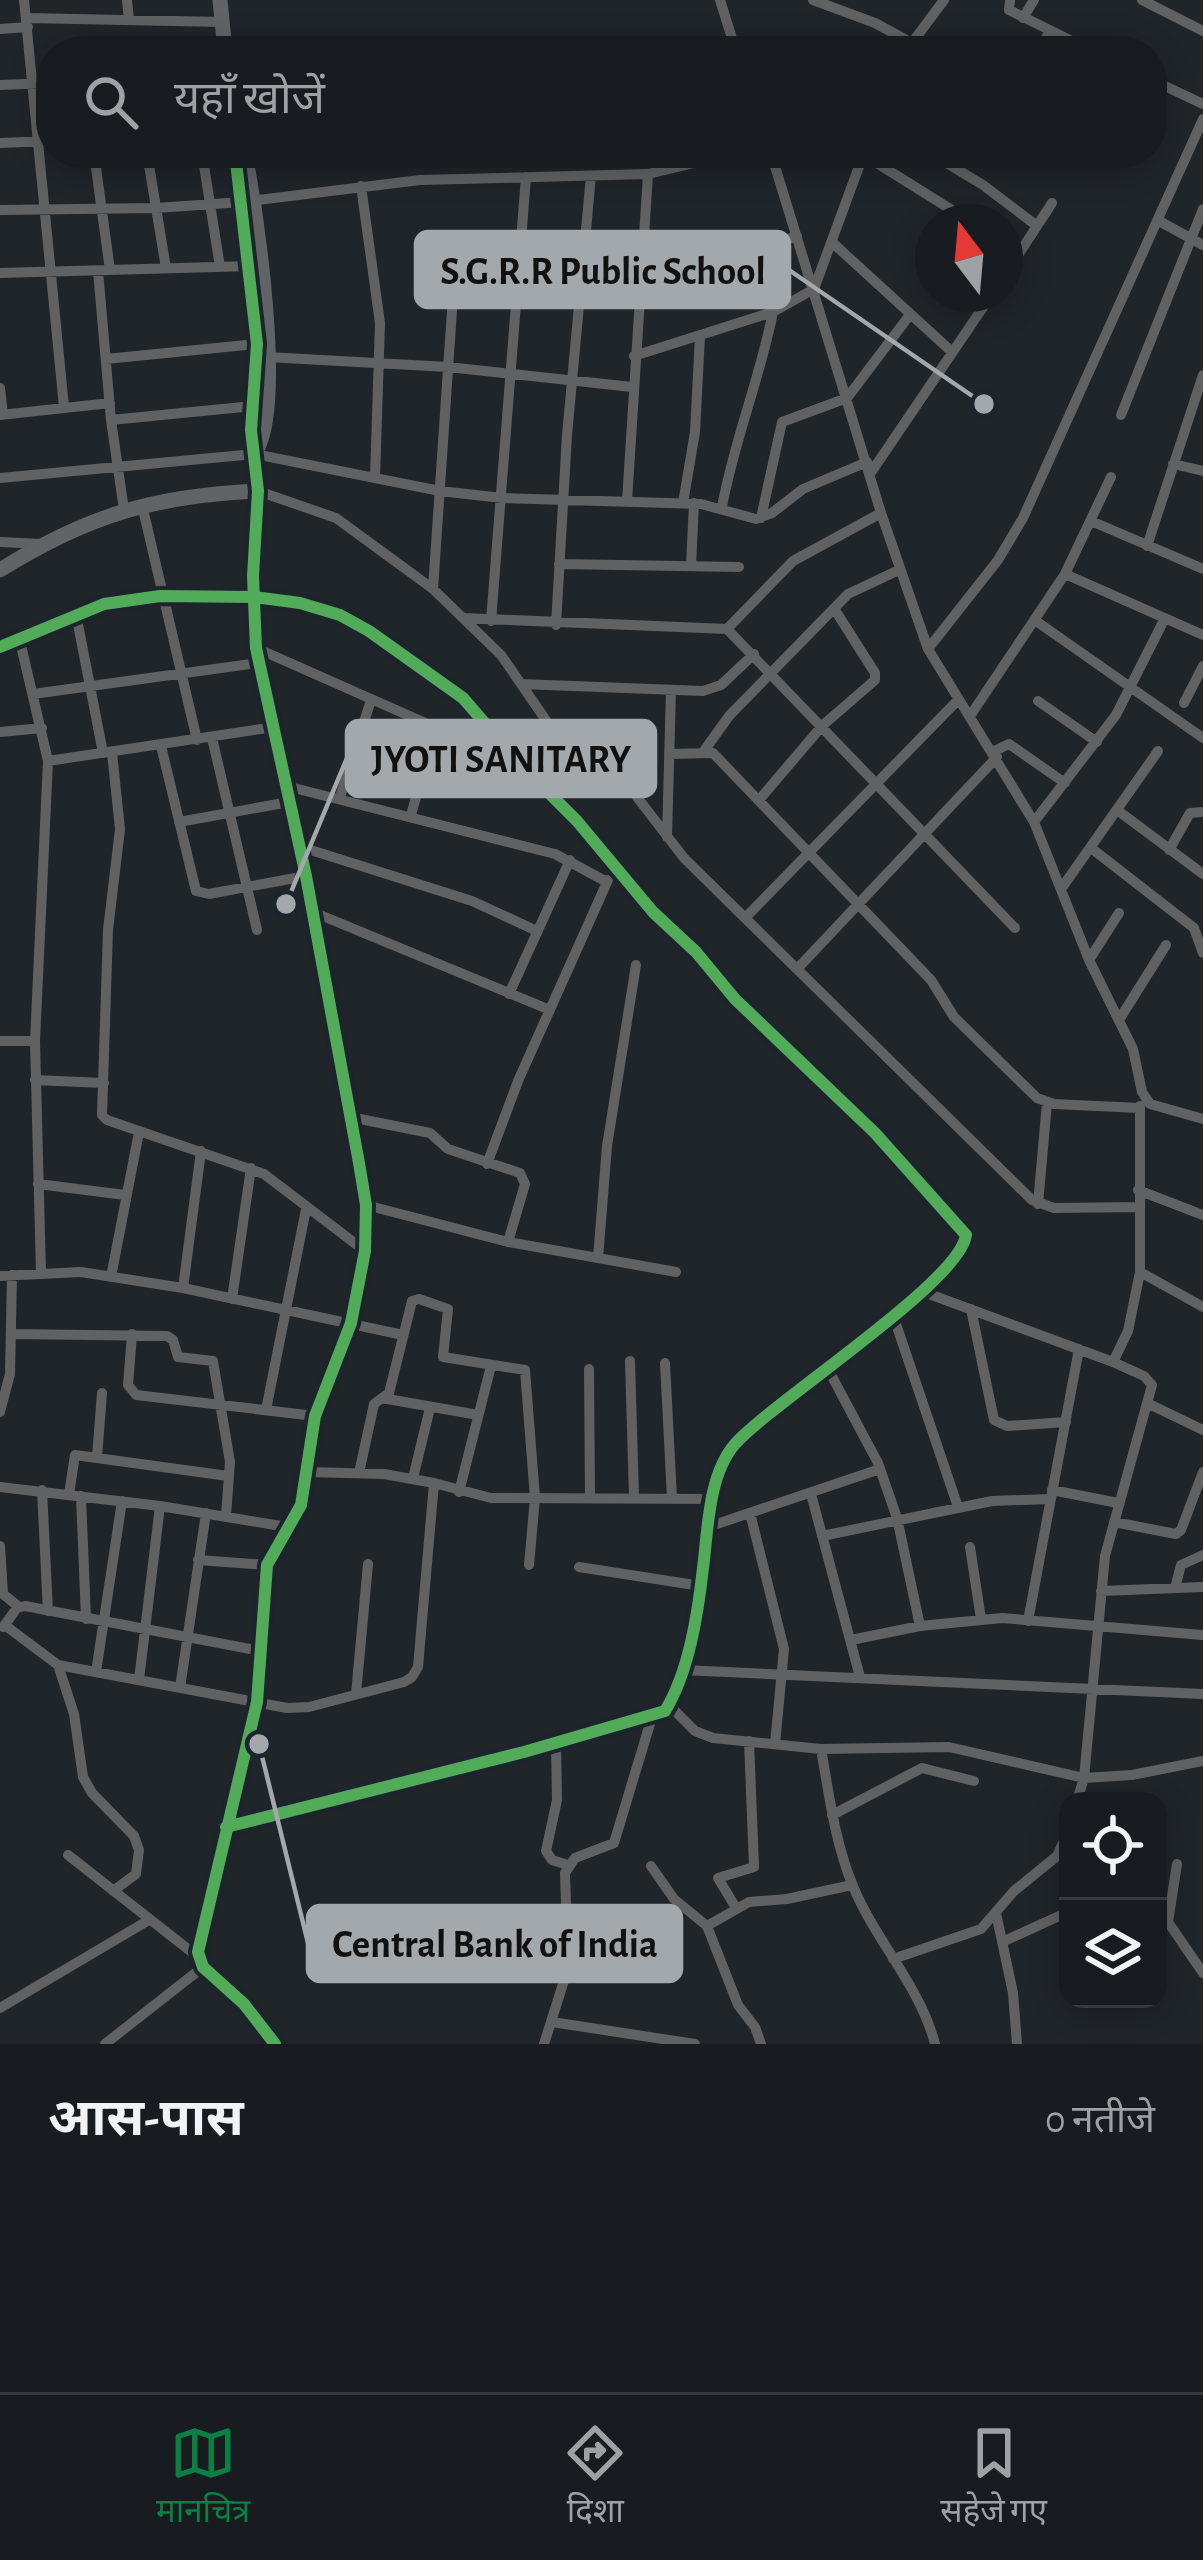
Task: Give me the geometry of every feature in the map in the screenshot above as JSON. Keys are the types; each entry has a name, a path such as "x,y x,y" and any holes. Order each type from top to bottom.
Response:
{"street":[{"path":"24,0 36,94"},
{"path":"127,0 129,20"},
{"path":"220,0 224,36"},
{"path":"230,0 234,36"},
{"path":"720,0 731,36"},
{"path":"813,0 854,14 890,36"},
{"path":"916,36 944,0"},
{"path":"1010,0 1008,9 1060,36"},
{"path":"1023,18 1034,0"},
{"path":"1142,0 1203,31"},
{"path":"0,28 129,20 223,22"},
{"path":"1047,36 1050,31"},
{"path":"0,85 34,83"},
{"path":"1167,87 1203,104"},
{"path":"928,649 998,560 1023,518 1203,119"},
{"path":"0,143 36,142"},
{"path":"46,168 64,407"},
{"path":"96,168 102,208 106,359 124,510"},
{"path":"150,168 166,268"},
{"path":"204,168 220,267"},
{"path":"105,2044 200,1962 257,1702 267,1565 301,1505 315,1416 351,1323 365,1251 366,1205 313,912 257,656 253,576 258,491 253,406 262,350 250,266 248,201 239,168"},
{"path":"246,168 262,350 261,442 254,454"},
{"path":"0,210 156,208 361,186 648,174 673,168"},
{"path":"776,168 881,513 928,649 1034,822 1089,960 1133,1049 1142,1103 1140,1272 1128,1331 1113,1362"},
{"path":"634,356 773,312 814,289 859,168"},
{"path":"886,168 942,204"},
{"path":"956,168 1037,226"},
{"path":"627,501 648,174"},
{"path":"556,625 591,176"},
{"path":"491,621 526,177"},
{"path":"361,186 380,323 375,478"},
{"path":"1023,247 1052,203"},
{"path":"1121,415 1198,242 1203,209"},
{"path":"1159,221 1198,242"},
{"path":"639,288 797,236"},
{"path":"433,589 458,248 467,243 523,248"},
{"path":"834,244 951,351"},
{"path":"0,273 250,266"},
{"path":"722,507 773,312"},
{"path":"761,518 803,489 869,468 979,312"},
{"path":"761,518 782,422 847,398 909,316"},
{"path":"691,566 689,503 700,336"},
{"path":"106,359 262,350 632,387"},
{"path":"1147,546 1173,464 1196,414 1203,375"},
{"path":"0,388 2,415 110,404"},
{"path":"111,420 253,406"},
{"path":"0,478 254,454 440,491 502,498 689,503 761,518"},
{"path":"1173,464 1203,472"},
{"path":"970,716 1065,574 1111,477"},
{"path":"0,571 42,544 124,510 190,494 258,491 336,518 433,589 501,655 550,726 588,749 630,788 667,841 1038,1204 1138,1207"},
{"path":"142,505 197,740"},
{"path":"727,629 801,555 881,513"},
{"path":"1091,521 1203,569"},
{"path":"0,542 42,544"},
{"path":"559,564 739,567"},
{"path":"704,751 729,716 855,590 899,569"},
{"path":"1065,574 1203,635"},
{"path":"0,647 118,599 160,596 254,597 311,605 369,631 452,687 735,999 875,1133 966,1235 962,1251 921,1291 737,1442 727,1457 712,1499 701,1586 669,1705 652,1717 226,1827"},
{"path":"759,800 822,726 876,677 835,610"},
{"path":"76,614 120,829 108,930 104,1118 251,1168 365,1251"},
{"path":"463,618 727,629 1016,928"},
{"path":"1034,822 1097,742 1133,685 1165,618"},
{"path":"1036,621 1203,738"},
{"path":"19,637 48,760 35,1042 41,1273"},
{"path":"521,684 712,689 754,654"},
{"path":"33,694 257,656 327,677 435,730 520,764"},
{"path":"1184,703 1203,666"},
{"path":"667,841 671,690"},
{"path":"340,797 371,700"},
{"path":"746,917 958,700"},
{"path":"1038,701 1097,742"},
{"path":"48,760 274,727"},
{"path":"0,732 42,728"},
{"path":"411,815 435,730"},
{"path":"212,738 257,930"},
{"path":"798,968 1010,744 1065,783"},
{"path":"161,746 196,891 209,894 306,876"},
{"path":"1061,890 1158,751"},
{"path":"670,754 713,753 931,980 953,1017 1036,1098 1047,1103 1150,1104 1203,1119"},
{"path":"178,822 288,794 340,797 570,860 607,882"},
{"path":"1117,810 1203,874"},
{"path":"1169,850 1190,813 1203,812"},
{"path":"298,846 472,901 537,931"},
{"path":"1091,848 1194,928 1203,952"},
{"path":"509,994 570,860"},
{"path":"487,1164 615,867"},
{"path":"313,912 550,1010"},
{"path":"1089,960 1119,913"},
{"path":"1119,1020 1166,945"},
{"path":"598,1258 607,1146 636,965"},
{"path":"0,1041 35,1042"},
{"path":"35,1080 104,1082"},
{"path":"1038,1204 1047,1103"},
{"path":"349,1117 430,1133 445,1148 516,1172 524,1179 508,1241"},
{"path":"111,1277 139,1132"},
{"path":"183,1288 201,1150"},
{"path":"232,1298 251,1168"},
{"path":"38,1184 125,1195"},
{"path":"1138,1190 1203,1215"},
{"path":"366,1205 508,1241 676,1272"},
{"path":"266,1410 306,1209"},
{"path":"0,1412 10,1374 6,1275 81,1272 403,1334"},
{"path":"1140,1272 1203,1306"},
{"path":"921,1291 1150,1380 1149,1404 1118,1503 1101,1591 1080,1792"},
{"path":"359,1473 374,1404 389,1393 414,1300 446,1308 450,1314 443,1357 525,1370 535,1498 529,1565"},
{"path":"971,1310 994,1420 1007,1426 1066,1422"},
{"path":"892,1315 958,1508"},
{"path":"11,1334 167,1336 178,1357 213,1360 229,1455 226,1515"},
{"path":"132,1334 128,1382 133,1393 315,1416"},
{"path":"1028,1621 1079,1349"},
{"path":"630,1361 634,1497"},
{"path":"665,1363 672,1498"},
{"path":"459,1492 491,1366"},
{"path":"589,1369 590,1498"},
{"path":"828,1369 880,1468 897,1518 920,1626"},
{"path":"97,1457 102,1393"},
{"path":"382,1398 478,1415"},
{"path":"1149,1404 1203,1430"},
{"path":"413,1478 430,1408"},
{"path":"86,1619 73,1457 228,1476"},
{"path":"708,1527 880,1468"},
{"path":"307,1472 413,1478 482,1497 712,1499"},
{"path":"1114,1522 1176,1534 1203,1472"},
{"path":"20,1606 3,1627 58,1665 300,1708 404,1682 416,1672 434,1483"},
{"path":"0,1487 287,1527"},
{"path":"41,1490 48,1611"},
{"path":"811,1494 860,1677"},
{"path":"823,1536 897,1518 1051,1494 1118,1503"},
{"path":"96,1672 122,1501"},
{"path":"139,1680 160,1506"},
{"path":"180,1688 206,1513"},
{"path":"750,1513 782,1631 784,1676 775,1744"},
{"path":"0,1546 4,1594 20,1606 261,1651"},
{"path":"970,1547 981,1619"},
{"path":"1175,1588 1181,1564 1203,1555"},
{"path":"198,1560 267,1565"},
{"path":"356,1694 368,1564"},
{"path":"579,1567 701,1586"},
{"path":"1101,1591 1203,1587"},
{"path":"851,1640 981,1619 1203,1635"},
{"path":"58,1665 74,1714 87,1786 134,1835 140,1850 136,1874 113,1891"},
{"path":"682,1670 1203,1694"},
{"path":"669,1705 702,1735 821,1749 949,1747 1084,1778 1203,1761"},
{"path":"544,2044 568,1969 565,1873 575,1858 614,1843 652,1717"},
{"path":"736,1909 718,1878 754,1867 749,1742"},
{"path":"556,1743 557,1800 546,1851 552,1860 568,1865"},
{"path":"821,1749 832,1815 853,1885 927,2021 934,2044"},
{"path":"832,1815 922,1768 974,1781"},
{"path":"893,1960 975,1933 1059,1851"},
{"path":"68,1856 200,1962 244,2004 275,2044"},
{"path":"1167,1900 1177,1864"},
{"path":"652,1866 674,1899 707,1926 738,2005 761,2044"},
{"path":"707,1926 749,1902 853,1885"},
{"path":"996,1913 1013,1993 1017,2044"},
{"path":"1002,1942 1059,1916"},
{"path":"0,2008 149,1920"},
{"path":"1167,1921 1203,1973"},
{"path":"552,2022 695,2044"}],"cycle path":[{"path":"237,168 257,344 251,430 258,491 253,576 256,648 306,876 366,1205 365,1251 351,1323 315,1416 301,1505 267,1565 257,1702 198,1952 203,1967 244,2004 275,2044"},
{"path":"0,647 104,604 160,596 254,597 300,603 340,615 369,631 463,698 653,912 696,952 735,999 875,1133 966,1235 956,1256 933,1281 756,1424 726,1457 711,1503 691,1642 665,1711 524,1752 226,1827"}],"place":[{"name":"S.G.R.R Public School","path":"984,404"},
{"name":"JYOTI SANITARY","path":"286,904"},
{"name":"Central Bank of India","path":"259,1744"}]}
